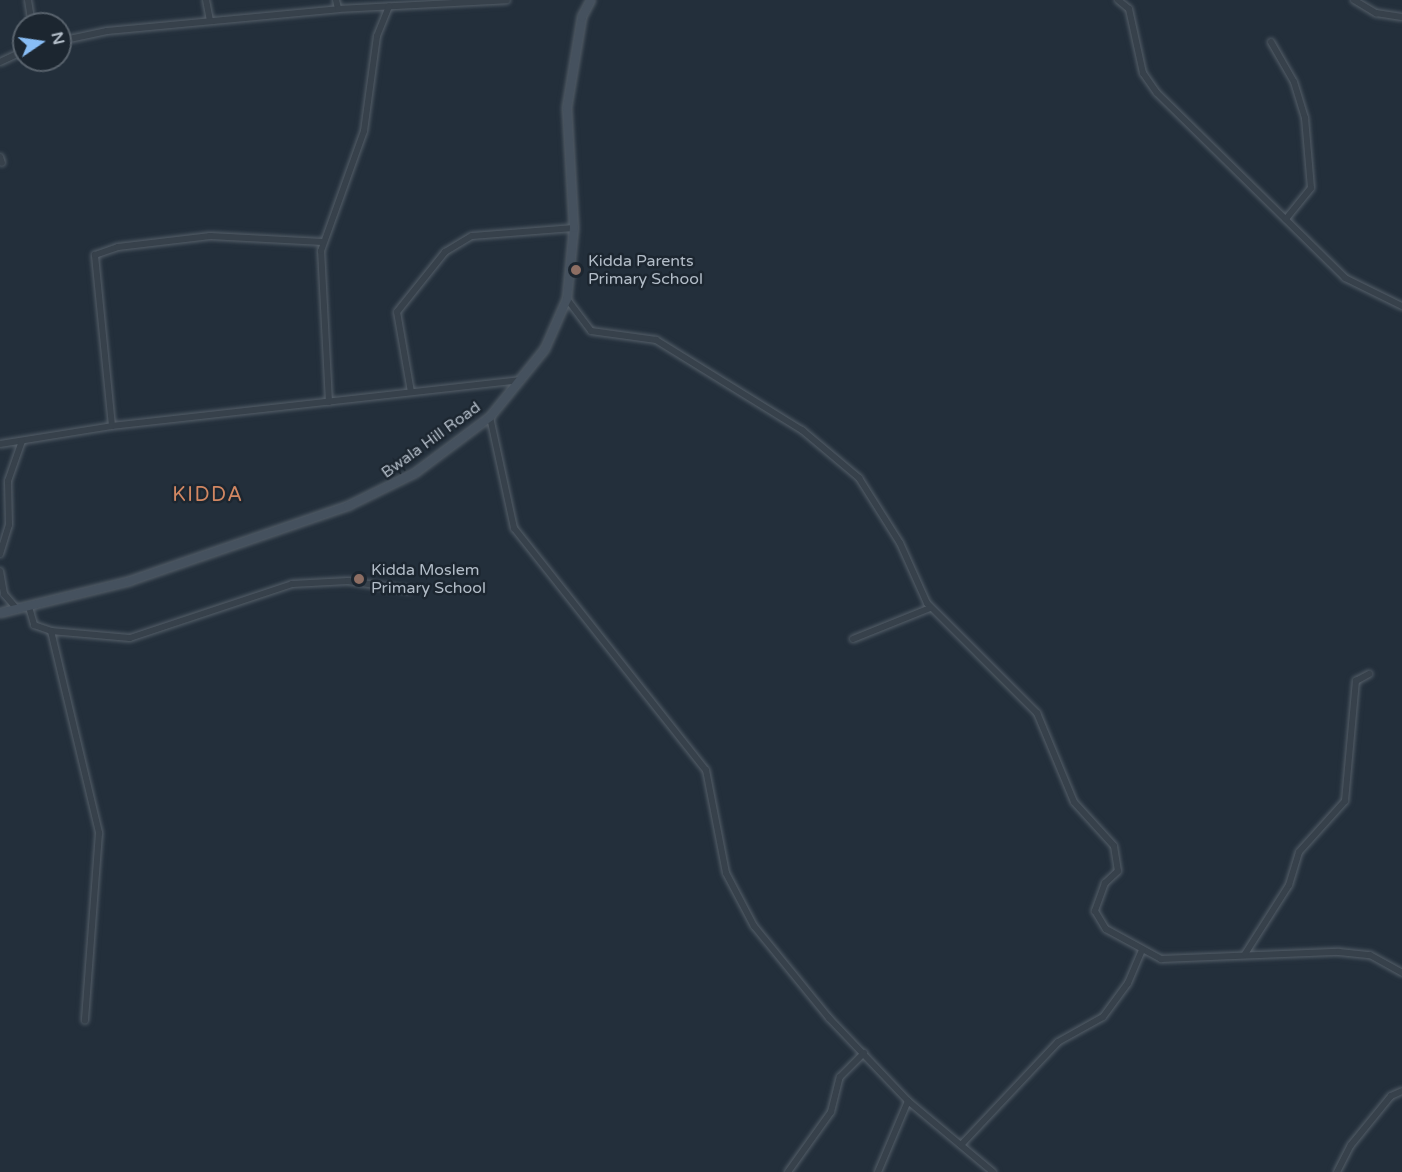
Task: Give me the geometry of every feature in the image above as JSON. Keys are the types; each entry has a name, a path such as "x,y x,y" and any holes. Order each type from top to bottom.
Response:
{"street":[{"path":"206,0 210,21"},
{"path":"336,0 338,9"},
{"path":"72,39 210,21 338,9 422,2 507,0"},
{"name":"Bwala Hill Road","path":"0,613 130,581 385,491 490,417 524,380 546,349 567,299 574,228 567,108 582,17 591,0"},
{"path":"1118,0 1130,9 1143,73 1157,93 1345,278 1402,306"},
{"path":"1354,0 1376,13 1402,17"},
{"path":"329,402 324,369 323,242 364,130 377,36 389,6"},
{"path":"1271,42 1294,82 1305,118 1311,188 1286,219"},
{"path":"411,392 397,312 445,252 472,236 574,228"},
{"path":"112,426 95,255 118,246 210,236 323,242"},
{"path":"567,299 591,331 656,340 802,430 854,474 900,543 930,608 1045,724 1074,802 1119,856 1118,871 1099,897 1097,920 1142,950 1161,959 1245,954 1357,953 1402,973"},
{"path":"0,444 112,426 524,380"},
{"path":"490,417 514,528 706,770 726,873 747,915 829,1018 908,1101 993,1172"},
{"path":"0,554 9,525 8,481 22,441"},
{"path":"0,571 4,594 17,609"},
{"path":"29,606 34,625 51,631 130,638 292,584 348,581 409,590"},
{"path":"853,639 930,608"},
{"path":"51,631 99,833 85,1020"},
{"path":"1245,954 1289,885 1299,852 1345,801 1356,681 1369,674"},
{"path":"961,1145 1058,1042 1103,1017 1128,983 1142,950"},
{"path":"788,1172 831,1112 840,1077 864,1053"},
{"path":"1337,1172 1351,1145 1391,1096 1402,1091"},
{"path":"878,1172 908,1101"}],"place":[{"name":"Kidda Parents Primary School","path":"576,270"},
{"name":"Kidda Moslem Primary School","path":"359,579"}],"district":[{"name":"KIDDA","path":"208,495"}]}
